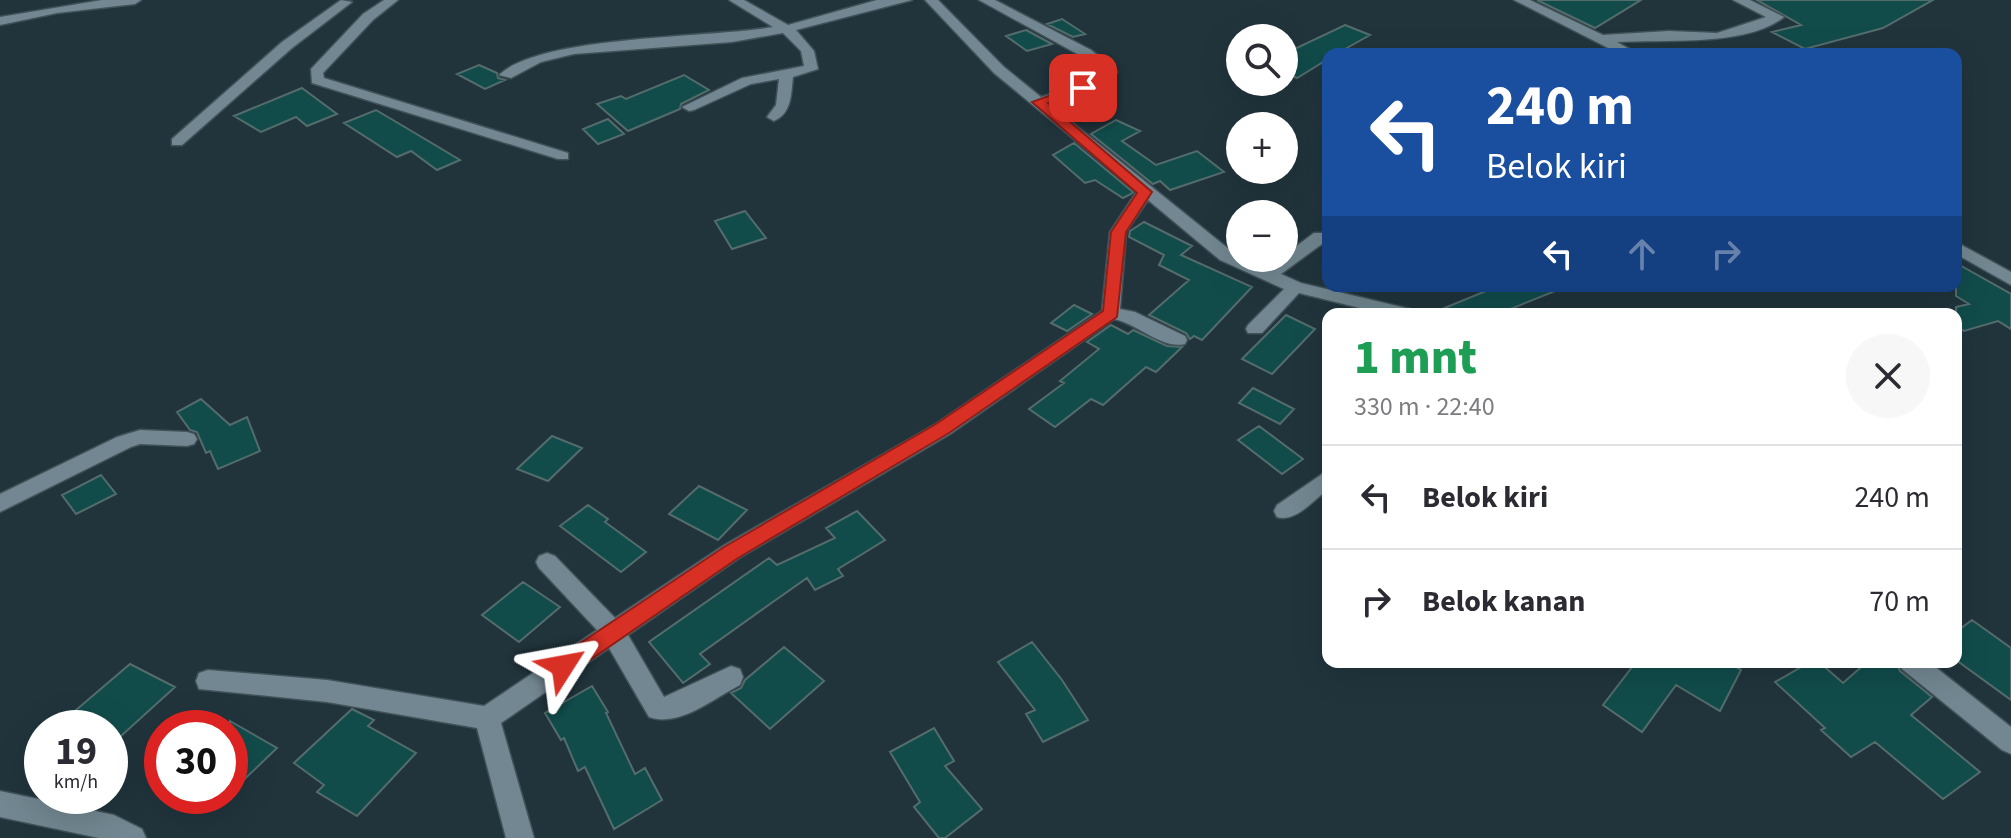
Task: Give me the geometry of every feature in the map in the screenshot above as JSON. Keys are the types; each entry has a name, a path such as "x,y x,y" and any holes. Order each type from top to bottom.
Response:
{"street":[{"path":"0,21 57,9 135,0"},
{"path":"323,0 388,2"},
{"path":"689,107 747,81 811,69 812,64 803,43 786,29 735,0"},
{"path":"506,75 536,59 574,50 732,38 786,29 877,4 906,0"},
{"path":"931,0 999,70 1226,256 1295,287 1383,308"},
{"path":"985,0 1086,53 1110,72 1103,82 1039,102"},
{"path":"1520,0 1620,48"},
{"path":"1603,39 1669,35 1718,37 1778,17 1739,0"},
{"path":"177,142 287,45 346,2"},
{"path":"388,2 316,72 317,80 563,156"},
{"path":"774,117 783,105 786,76"},
{"path":"1111,313 1118,232 1145,192"},
{"path":"1268,275 1320,237"},
{"path":"1962,251 2011,280"},
{"path":"1255,329 1295,287"},
{"path":"208,681 327,691 487,718 731,552 943,429 1111,313 1129,316 1178,340"},
{"path":"0,504 124,442 140,437 187,439"},
{"path":"1285,511 1322,483"},
{"path":"547,562 613,632 658,709 675,707 731,677"},
{"path":"1918,668 2011,742"},
{"path":"487,718 520,838"},
{"path":"0,804 114,828 132,838"}],"building":[{"path":"1537,0 1641,0 1595,28"},
{"path":"1757,0 1933,0 1883,28 1809,48 1772,32 1801,25"},
{"path":"1062,19 1085,34 1073,37 1047,24"},
{"path":"1345,25 1370,35 1347,48 1322,48 1322,63 1298,77 1298,47"},
{"path":"1026,30 1052,44 1027,51 1006,36"},
{"path":"479,65 505,80 485,89 457,74"},
{"path":"684,75 709,90 681,104 680,109 628,131 597,104 621,96 626,99"},
{"path":"302,88 337,114 307,126 296,117 261,132 234,116"},
{"path":"376,110 460,160 437,170 411,151 397,157 344,123"},
{"path":"608,119 624,134 598,144 583,129"},
{"path":"1116,120 1140,131 1122,141 1156,165 1197,151 1224,172 1170,190 1160,181 1153,184 1091,134"},
{"path":"1074,143 1133,192 1123,198 1095,180 1085,183 1053,155"},
{"path":"745,211 766,238 732,249 715,221"},
{"path":"1144,222 1192,246 1181,255 1252,287 1202,340 1194,336 1190,339 1186,333 1149,315 1189,280 1159,265 1164,255 1129,237 1130,231"},
{"path":"1962,266 2011,294 2011,329 1998,321 1964,331 1962,308 1956,307 1969,304 1956,296 1956,292 1962,292"},
{"path":"1483,292 1553,292 1513,308 1445,308"},
{"path":"1074,305 1092,314 1067,331 1051,323"},
{"path":"1286,315 1315,329 1272,374 1242,359"},
{"path":"1111,325 1128,334 1133,330 1167,346 1182,347 1156,372 1146,367 1103,405 1091,399 1055,427 1029,409 1064,383 1060,381 1099,349 1087,342"},
{"path":"1253,388 1294,409 1280,424 1239,403"},
{"path":"201,399 230,425 247,417 260,451 218,469 210,451 206,453 197,432 190,430 177,412"},
{"path":"1259,426 1303,459 1282,474 1238,440"},
{"path":"552,436 582,448 548,481 517,469"},
{"path":"101,475 116,494 76,514 62,495"},
{"path":"699,486 747,510 718,540 669,514"},
{"path":"588,505 608,519 605,522 646,552 621,572 560,526"},
{"path":"857,511 885,540 838,569 843,576 815,590 807,578 770,604 700,654 710,664 683,683 649,642 769,558 777,565 835,538 826,528"},
{"path":"523,582 560,607 519,642 482,615"},
{"path":"1972,620 2011,648 2011,700 1962,664 1962,628"},
{"path":"1032,642 1088,720 1043,742 1026,714 1035,710 998,662"},
{"path":"784,647 824,681 770,729 731,693 741,688 745,680"},
{"path":"130,664 175,687 150,710 144,710 144,715 128,730 128,710 76,710"},
{"path":"1631,668 1741,670 1720,711 1676,685 1642,732 1603,705"},
{"path":"1800,668 1826,668 1843,683 1860,668 1899,668 1932,697 1911,715 1980,772 1943,799 1875,742 1851,757 1775,682"},
{"path":"592,686 608,712 635,774 645,768 662,800 614,829 585,767 578,771 564,738 561,740 545,713"},
{"path":"352,709 374,720 368,726 416,753 357,816 317,792 324,785 294,763"},
{"path":"934,728 954,761 945,766 982,809 945,838 939,838 914,807 920,802 890,752"},
{"path":"248,731 277,748 248,776"}],"route":[{"path":"563,666 731,552 943,429 1111,313 1118,232 1145,192 1039,102 1083,88"}]}
